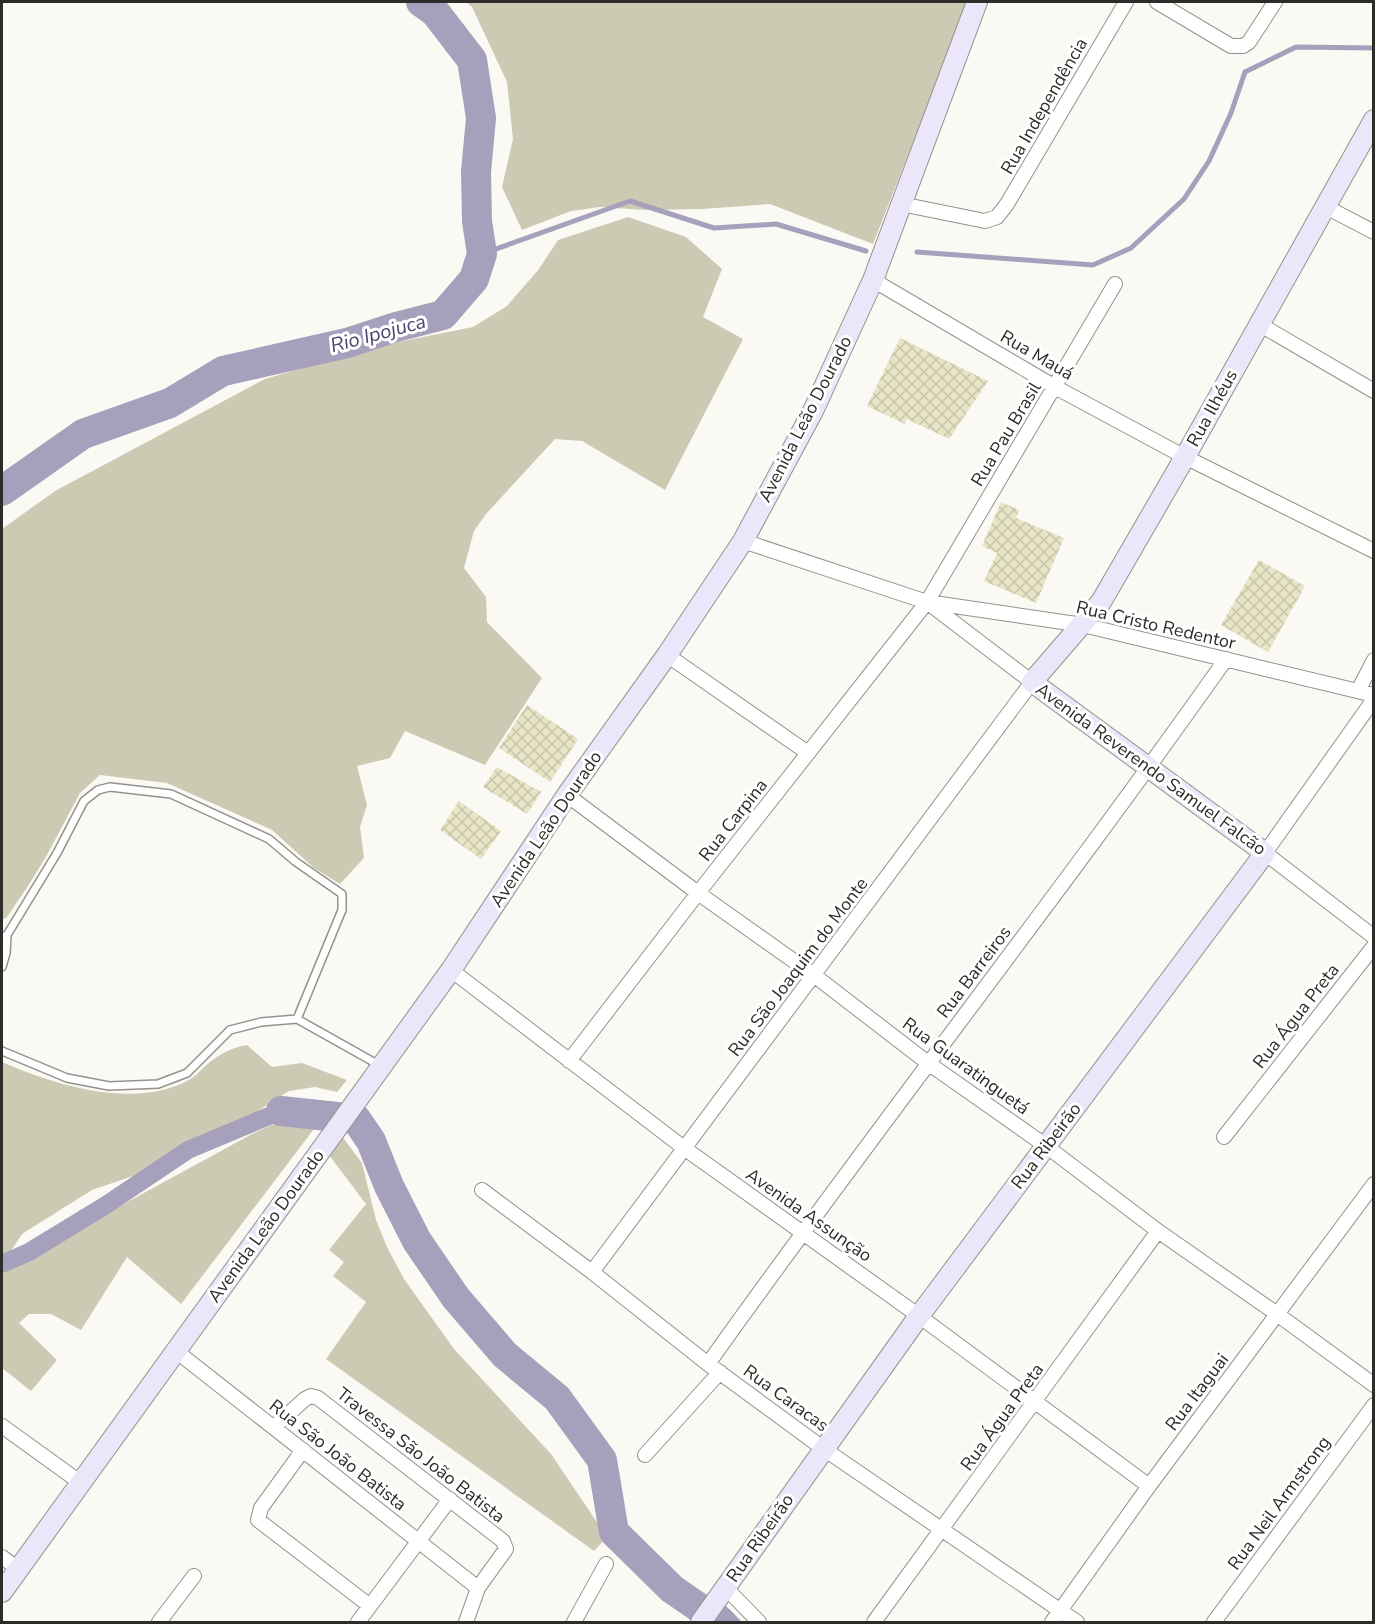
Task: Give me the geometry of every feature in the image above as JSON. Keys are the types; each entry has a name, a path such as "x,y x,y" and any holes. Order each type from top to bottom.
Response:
{"main road":[{"name":"Avenida Leão Dourado","path":"2,1592 451,970 567,795 667,655 743,541 813,411 873,280 977,2"},
{"name":"Rua Ilhéus","path":"1032,682 1101,602 1374,120"},
{"name":"Avenida Reverendo Samuel Falcão","path":"1032,682 1265,853"},
{"name":"Rua Ribeirão","path":"701,1623 919,1316 1265,853"}],"street":[{"name":"Rua Independência","path":"901,204 985,221 997,217 1007,204 1126,2"},
{"path":"1157,2 1231,46 1243,46 1258,30 1275,2"},
{"path":"1326,207 1374,232"},
{"name":"Rua Mauá","path":"873,280 1055,387 1185,457 1374,551"},
{"name":"Rua Pau Brasil","path":"927,602 1115,284"},
{"path":"1259,324 1374,391"},
{"path":"743,541 927,602"},
{"name":"Rua Cristo Redentor","path":"927,602 1083,625 1358,690 1374,697"},
{"name":"Avenida Reverendo Samuel Falcão","path":"927,602 1032,682"},
{"name":"Rua Carpina","path":"569,1061 927,602"},
{"path":"667,655 808,753"},
{"name":"Rua Barreiros","path":"645,1455 714,1368 802,1232 1149,769 1226,659"},
{"path":"1358,690 1374,660"},
{"name":"Rua São Joaquim do Monte","path":"592,1272 1032,682"},
{"name":"Rua Ribeirão","path":"1265,853 1374,697"},
{"name":"Rua Guaratinguetá","path":"567,795 814,976 928,1063 1374,1385"},
{"name":"Avenida Reverendo Samuel Falcão","path":"1265,853 1374,937"},
{"name":"Rua Água Preta","path":"1224,1137 1374,946"},
{"name":"Avenida Assunção","path":"451,970 684,1148 919,1316 1149,1486"},
{"name":"Rua Itaguai","path":"1052,1623 1149,1486 1374,1184"},
{"name":"Rua Caracas","path":"482,1190 592,1272 714,1368 824,1449 1077,1623"},
{"name":"Rua Água Preta","path":"874,1623 1158,1231"},
{"name":"Rua São João Batista","path":"176,1351 478,1588"},
{"name":"Travessa São João Batista","path":"274,1427 311,1396 323,1402 450,1499 506,1545 503,1554 478,1588"},
{"name":"Rua Neil Armstrong","path":"1214,1623 1374,1405"},
{"path":"2,1426 81,1483"},
{"path":"303,1450 261,1508 258,1520 370,1606"},
{"path":"358,1623 450,1499"},
{"path":"2,1557 18,1569"},
{"path":"574,1623 606,1564"},
{"path":"159,1623 194,1576"},
{"path":"466,1623 478,1588"},
{"path":"723,1590 759,1623"}],"lane":[{"path":"2,967 4,936 57,853 84,801 98,790 110,787 171,794 269,839 296,862 342,894 342,910 297,1019"},
{"path":"2,1051 67,1078 109,1086 158,1084 187,1073 230,1030 261,1022 297,1019 381,1066"}],"shaded area":[{"path":"466,2 968,2 873,244 770,204 702,209 645,210 600,207 571,211 522,230 502,187 513,139 507,82 472,7"},
{"path":"628,217 686,237 722,269 703,317 743,339 665,490 582,441 555,439 486,514 474,531 464,568 486,597 487,622 542,678 485,765 405,731 390,758 357,766 367,805 360,827 364,858 340,884 314,868 272,830 167,783 100,775 80,793 28,886 7,917 2,920 2,529 55,491 265,379 378,346 473,327 507,306 539,269 558,240"},
{"path":"247,1045 272,1067 302,1063 347,1080 337,1092 315,1087 289,1091 227,1131 197,1141 168,1160 133,1176 92,1190 22,1234 9,1254 2,1257 2,1062 70,1086 120,1094 144,1093 167,1089 189,1080 218,1056 234,1048"},
{"path":"283,1120 317,1125 181,1304 127,1257 81,1330 51,1314 29,1314 19,1323 57,1360 31,1391 2,1368 2,1274 28,1261 98,1218 252,1134"},
{"path":"341,1135 362,1163 376,1220 404,1279 454,1349 551,1454 607,1537 594,1551 326,1359 366,1302 333,1276 344,1262 329,1250 366,1204 329,1155"}],"water":[{"path":"723,1603 742,1622 709,1622"}],"building":[{"path":"900,338 988,381 949,439 907,419 905,424 867,406"},
{"path":"1001,502 1019,510 1016,518 1064,538 1036,603 984,581 997,553 982,546"},
{"path":"1259,560 1305,586 1268,652 1221,625"},
{"path":"527,705 578,739 550,782 499,748"},
{"path":"497,767 541,792 527,814 483,787"},
{"path":"459,801 501,831 481,859 440,830"}],"waterway":[{"name":"Rio Ipojuca","path":"2,491 83,434 170,403 223,371 347,343 443,315 474,279 482,254 477,221 476,172 481,118 472,60 435,12 421,2"},
{"path":"917,252 1093,265 1131,248 1184,199 1209,161 1231,113 1245,72 1296,47 1374,48"},
{"path":"482,254 630,201 714,228 776,224 866,251"},
{"path":"2,1264 29,1252 106,1205 188,1150 281,1111"},
{"path":"281,1111 356,1119 371,1141 389,1186 417,1241 456,1298 505,1355 557,1398 602,1460 614,1532 672,1589 720,1622"}]}
